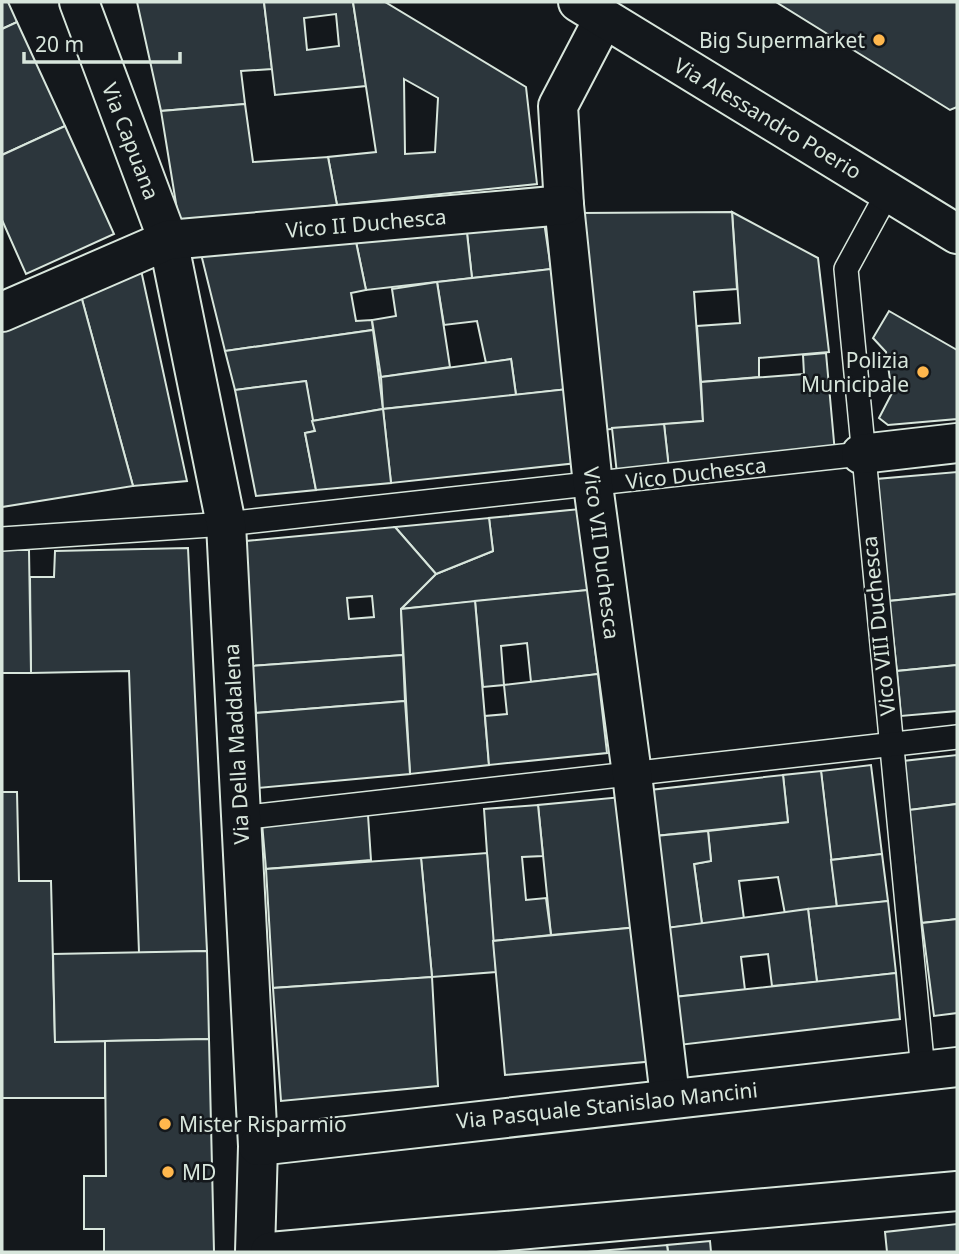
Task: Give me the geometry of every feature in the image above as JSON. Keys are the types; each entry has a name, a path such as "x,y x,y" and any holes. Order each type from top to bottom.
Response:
{"street":[{"name":"Via Capuana","path":"79,2 168,240"},
{"name":"Via Alessandro Poerio","path":"607,12 957,234"},
{"name":"Vico VII Duchesca","path":"607,12 558,106 564,205 593,485 632,774 670,1097"},
{"name":"Vico II Duchesca","path":"4,305 168,240 564,205"},
{"name":"Via Della Maddalena","path":"168,240 226,524 239,818 258,1146 255,1252"},
{"name":"Vico Duchesca","path":"862,454 957,443"},
{"name":"Via Pasquale Stanislao Mancini","path":"258,1146 670,1097 940,1069"},
{"path":"270,1252 957,1191"}],"lane":[{"name":"Vico VIII Duchesca","path":"888,192 846,269 890,745 940,1069"},
{"name":"Vico Duchesca","path":"2,539 226,524 862,454"},
{"path":"239,818 957,737"}],"building":[{"path":"2,2 8,2 17,22 2,29"},
{"path":"137,2 264,2 272,69 241,71 245,104 161,111"},
{"path":"264,2 353,2 366,86 275,95","holes":["336,14 339,46 307,50 304,18"]},
{"path":"353,2 385,2 526,87 537,184 337,205 328,157 376,152","holes":["404,79 438,98 435,152 405,154"]},
{"path":"776,2 957,2 957,107 950,110"},
{"path":"17,22 65,126 2,155 2,29"},
{"path":"245,104 253,162 328,157 337,205 179,222 161,111"},
{"path":"65,126 114,234 26,274 2,220 2,155"},
{"path":"732,212 818,258 829,352 759,358 759,377 701,382 697,326 740,323"},
{"path":"732,212 737,289 694,292 703,421 601,430 580,213"},
{"path":"543,215 551,269 472,278 466,224"},
{"path":"466,224 472,278 366,290 355,237"},
{"path":"355,237 366,290 351,293 356,321 372,320 373,330 225,351 201,254"},
{"path":"551,269 568,389 516,395 511,359 486,363 477,321 444,325 437,282"},
{"path":"141,270 187,481 133,486 80,292"},
{"path":"437,282 450,367 381,377 372,320 396,316 392,289"},
{"path":"80,292 133,486 2,507 2,328"},
{"name":"Polizia Municipale","path":"889,311 957,350 957,419 888,425 879,418 892,393 886,352 873,338"},
{"path":"373,330 383,409 312,421 306,381 235,390 225,351"},
{"path":"826,353 835,453 669,469 664,424 703,421 701,382 804,374 803,355"},
{"path":"511,359 516,395 383,409 381,377"},
{"path":"306,381 315,431 305,433 316,490 256,496 235,390"},
{"path":"568,389 577,463 391,483 383,409"},
{"path":"383,409 391,483 316,490 305,433 315,431 312,421"},
{"path":"664,424 669,469 617,474 612,428"},
{"path":"957,472 957,594 889,601 876,479"},
{"path":"580,509 588,590 401,609 436,574 493,551 489,518"},
{"path":"489,518 493,551 436,574 395,527"},
{"path":"395,527 436,574 401,609 403,655 252,666 246,541","holes":["372,596 374,617 349,619 347,598"]},
{"path":"188,548 207,951 139,953 129,671 31,673 30,577 54,577 55,551"},
{"path":"2,550 29,550 31,673 2,673"},
{"path":"588,590 598,674 531,682 527,643 501,646 504,685 483,687 475,601"},
{"path":"957,594 957,665 897,671 889,601"},
{"path":"475,601 489,765 410,774 401,609"},
{"path":"403,655 405,701 256,713 252,666"},
{"path":"957,665 957,711 901,716 897,671"},
{"path":"598,674 607,753 489,765 485,716 507,714 504,685"},
{"path":"405,701 410,774 258,788 256,713"},
{"path":"957,755 957,804 909,810 903,761"},
{"path":"871,765 882,854 831,860 821,771"},
{"path":"821,771 837,907 785,914 778,877 739,881 744,919 702,924 694,864 711,861 708,831 788,822 783,775"},
{"path":"783,775 788,822 655,836 650,790"},
{"path":"2,792 17,792 19,881 51,881 55,1042 105,1041 105,1098 2,1098"},
{"path":"622,797 639,927 551,935 538,805"},
{"path":"957,804 957,919 922,923 909,810"},
{"path":"538,805 543,856 522,857 526,900 546,898 551,935 493,941 484,809"},
{"path":"368,815 371,860 266,869 262,823"},
{"path":"708,831 711,861 694,864 702,924 666,928 655,836"},
{"path":"487,853 496,972 432,977 421,858"},
{"path":"882,854 888,901 837,907 831,860"},
{"path":"421,858 432,977 273,988 266,869"},
{"path":"888,901 896,973 817,982 808,909"},
{"path":"808,909 817,982 772,986 768,954 741,957 745,990 674,997 666,928"},
{"path":"957,919 957,1013 934,1016 922,923"},
{"path":"639,927 655,1061 505,1075 493,941"},
{"path":"207,951 209,1039 55,1042 53,954"},
{"path":"896,973 900,1019 679,1045 674,997"},
{"path":"432,977 438,1086 281,1101 273,988"},
{"path":"209,1039 214,1252 104,1252 104,1229 84,1229 84,1176 106,1176 105,1041"},
{"path":"957,1224 957,1252 887,1252 885,1232"},
{"path":"710,1241 711,1252 668,1252 667,1245"},
{"path":"667,1245 668,1252 587,1252"}],"place":[{"name":"Big Supermarket","path":"879,40"},
{"name":"Polizia Municipale","path":"923,372"},
{"name":"Mister Risparmio","path":"165,1124"},
{"name":"MD","path":"168,1172"}]}
